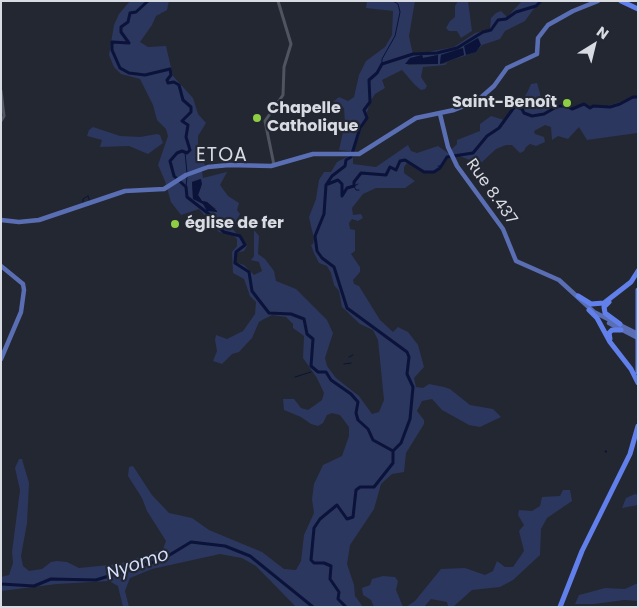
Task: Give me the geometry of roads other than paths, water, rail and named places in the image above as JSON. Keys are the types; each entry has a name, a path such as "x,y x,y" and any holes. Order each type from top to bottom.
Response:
{"highway":[{"path":"622,1 638,8"},
{"path":"578,296 591,304 604,303 633,280 638,271"},
{"path":"620,324 606,315 605,306 629,287 636,290 637,300"},
{"path":"638,290 636,347 638,372"},
{"path":"589,310 597,318 610,342 632,369 638,383"},
{"path":"621,330 612,330 609,337 625,357 633,358 636,347"},
{"path":"562,607 582,551 630,454 638,426"},
{"path":"562,607 588,545 629,461 638,437"}],"main road":[{"path":"1,220 19,222 39,220 125,192 164,189 198,170 217,166 274,166 299,157 320,154 352,155 365,151 416,118 459,109 477,101 494,86 507,68 537,54 538,38 548,25 572,11 598,1"},
{"name":"Rue 8.437","path":"440,114 452,156 462,174 503,230 516,261 559,280 600,316 635,334"},
{"path":"1,266 23,284 24,290 21,312 1,359"},
{"name":"Rue 8.437","path":"538,271 566,288 589,310 604,320 635,334"},
{"path":"584,302 635,334"},
{"path":"604,320 621,330 635,334"}],"street":[{"path":"274,166 265,121 283,95 284,67 291,44 278,1"},
{"path":"1,91 4,116 1,121"}],"waterway":[{"path":"148,1 136,12 130,13 128,22 121,27 121,32 129,43 112,42 112,50 120,68 129,73 145,75 170,69 171,75 167,80 168,83 174,82 179,85 183,100 191,107 191,112 182,121 188,125 186,137 190,150 187,153 182,151 177,153 170,161 174,176 186,187 187,197 214,218 218,227 224,232 240,236 245,245 236,252 235,263 249,272 252,291 269,313 291,314 304,319 307,334 313,339 311,366 318,372 326,372 331,380 351,394 358,402 356,413 358,420 368,429 373,440 393,451"},
{"path":"382,64 382,59 395,36 400,12 398,4 393,1"},
{"path":"393,451 401,443 410,419 413,387 407,374 409,357 407,352 347,308 334,267 322,258 317,251 315,236 324,214 326,185 332,176 345,166 346,160 351,157 360,128 367,118 364,110 370,102 369,80 377,73 382,64 413,54 437,53 457,48 483,32 491,30 498,20 506,19 516,12 536,6 541,1"},
{"path":"328,184 338,180 342,184 342,196 347,188 354,186 354,182 361,173 386,175 390,167 396,170 400,161 405,160 424,172 434,172 440,168 447,157 473,153 487,136 499,128 515,106 532,116 544,114 558,106 566,106 572,109 584,104 590,108 593,106 610,107 633,97 638,97"},
{"path":"185,152 187,173"},
{"path":"186,187 187,177"},
{"path":"358,184 354,186 356,190 359,190"},
{"path":"88,196 90,202 83,204 83,199 88,196"},
{"path":"349,357 353,355"},
{"path":"344,364 351,363"},
{"path":"295,377 311,372"},
{"path":"346,607 338,599 339,592 330,579 331,566 324,563 314,563 311,560 314,528 320,519 337,505 347,519 353,517 356,490 360,487 374,487 393,463 393,451"},
{"path":"606,451 607,452 605,452 606,451"},
{"name":"Nyomo","path":"1,584 34,586 51,579 96,580 163,559 191,542 225,546 250,556 313,607"}],"place":[{"name":"Saint-Benoît","path":"567,103"},
{"name":"Chapelle Catholique","path":"257,118"},
{"name":"église de fer","path":"175,224"}],"district":[{"name":"ETOA","path":"222,156"}]}
